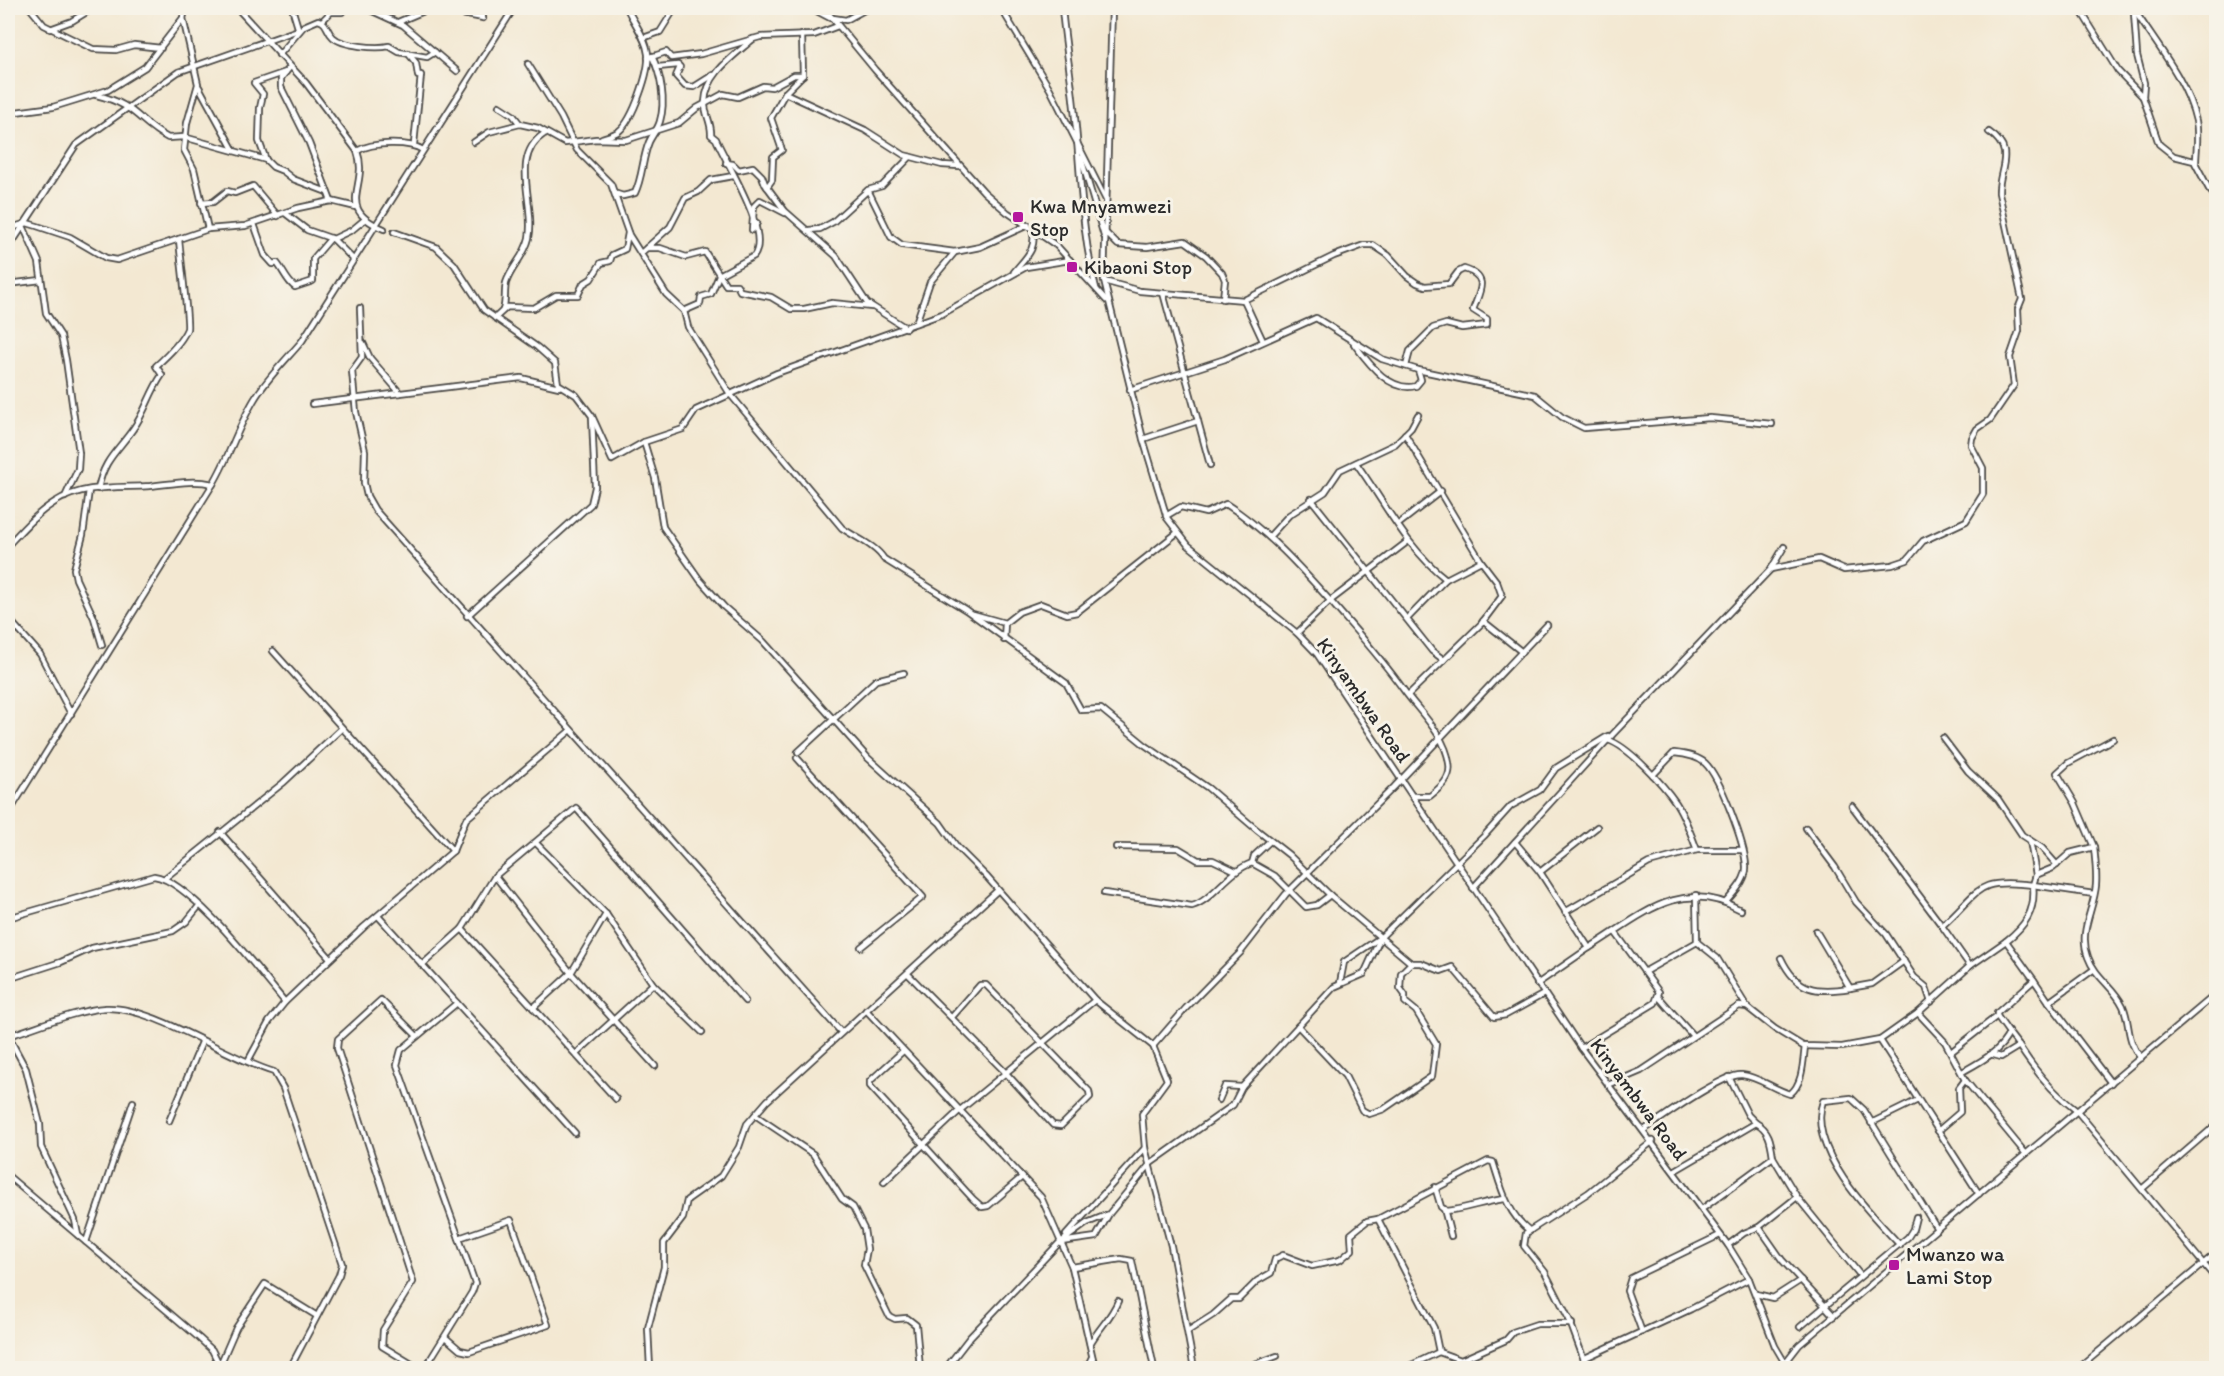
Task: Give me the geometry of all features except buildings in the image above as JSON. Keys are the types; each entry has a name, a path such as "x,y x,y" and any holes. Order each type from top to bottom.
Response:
{"street":[{"path":"30,8 39,22 97,50 116,50 134,45 160,48"},
{"path":"51,29 72,21 93,8"},
{"path":"8,113 52,107 108,90 145,67 183,18 186,8"},
{"path":"237,8 279,54 288,69 306,83 357,151 359,160 356,207 364,220 384,229"},
{"path":"292,8 299,31"},
{"path":"279,54 299,31 311,22 322,21 331,12 342,12 344,8"},
{"path":"366,8 398,22 457,71"},
{"path":"398,22 431,8"},
{"path":"449,8 457,13 483,18 477,8"},
{"path":"8,814 213,484 226,462 255,399 266,382 302,341 514,8"},
{"path":"615,191 623,196 634,193 642,178 648,143 663,108 658,67 650,57 627,8"},
{"path":"643,38 660,32 675,8"},
{"path":"811,8 834,21 846,20 868,8"},
{"path":"824,8 959,166 995,203 1057,246 1108,302"},
{"path":"1001,8 1050,89 1107,202"},
{"path":"1062,8 1090,264 1097,290"},
{"name":"Kinyambwa Road","path":"1112,8 1104,281 1143,439 1167,516 1177,533 1297,633 1317,654 1581,1048 1653,1141 1728,1245 1749,1279 1774,1346 1789,1368"},
{"path":"2079,8 2118,71 2143,97"},
{"path":"2133,8 2138,55 2144,83 2143,97 2159,144 2169,154 2187,157 2196,164 2209,189 2217,197"},
{"path":"2133,8 2180,83 2191,106 2197,126 2196,164"},
{"path":"183,18 198,84 233,149"},
{"path":"322,21 337,40 379,49 389,46 399,52 427,57 435,52"},
{"path":"650,57 666,52 671,58 690,57 753,39 818,34 834,21"},
{"path":"8,249 25,226 41,195 72,149 128,107 193,65 299,31"},
{"path":"768,187 772,180 773,157 782,150 771,118 785,93 803,75 802,35"},
{"path":"658,67 678,65 680,67 676,76 685,86 694,87 718,72 753,39"},
{"path":"408,53 416,63 418,76 421,75 414,144"},
{"path":"600,139 620,130 629,119 650,57"},
{"path":"528,64 561,117 572,142 582,157 605,177 615,191 628,232 666,294 684,311 688,327 730,394 842,528 862,543 877,549 884,559 969,612 1004,640 1066,683 1081,710 1101,709 1145,745 1208,788 1411,963 1422,963 1441,971 1452,967 1494,1017 1506,1015 1544,994"},
{"path":"288,69 254,83 263,94 260,108 259,141 266,160 273,167 283,171 292,179 327,192"},
{"path":"288,69 281,78 281,87 309,143 331,201"},
{"path":"684,311 700,304 702,297 711,294 718,275 756,254 759,239 755,222 716,139 711,135 711,125 705,103 718,72"},
{"path":"474,142 489,132 520,124 536,128 565,143 600,139 626,140 654,133 679,123 705,103 723,94 746,95 763,86 772,87 794,75 803,75"},
{"path":"198,84 184,137 185,155 194,169 208,229"},
{"path":"785,93 865,130 895,151 910,158 959,166"},
{"path":"95,95 113,99 128,107 159,134 168,138 184,137 266,160"},
{"path":"499,106 513,115 520,124"},
{"path":"1771,569 1819,559 1844,570 1892,565 1907,560 1923,541 1966,521 1983,494 1983,468 1971,446 1972,438 1977,429 1990,420 2013,384 2010,357 2019,332 2018,309 2022,299 1999,193 1999,182 2005,169 2003,150 1999,139 1989,132"},
{"path":"503,310 507,282 526,250 530,235 527,156 533,142 544,134"},
{"path":"357,151 370,145 414,144 423,150"},
{"path":"1078,148 1106,236 1118,245 1147,248 1177,241 1190,243 1222,273 1223,299"},
{"path":"809,230 820,229 833,222 868,190 882,186 910,158"},
{"path":"726,163 733,164 739,170 753,167 790,216"},
{"path":"641,253 670,227 685,198 698,192 711,180 733,176"},
{"path":"201,203 213,202 227,190 235,193 253,186 278,216"},
{"path":"868,190 894,242 922,249 955,252 980,247 1030,227"},
{"path":"755,222 758,221 752,230 754,206 760,200 790,216 809,230 839,260 848,278 872,307 906,328"},
{"path":"8,229 25,226 70,237 111,260 128,258 208,229 254,224 331,201 356,207"},
{"path":"285,213 306,230 332,238 353,259"},
{"path":"254,224 267,258 283,269 290,284 295,287 313,281 313,259 332,238 356,228 364,220"},
{"path":"25,226 35,252 46,313 61,336 64,348 78,440 78,469 65,497"},
{"path":"1012,274 1033,250 1035,240 1030,227"},
{"path":"394,232 428,243 444,254 454,264 478,304 555,363 560,387"},
{"path":"495,318 503,310 513,306 538,307 556,295 578,295 583,284 591,279 601,263 610,261 612,255 625,249 628,232"},
{"path":"99,489 109,457 134,429 152,389 162,375 156,366 186,331 188,321 181,280 179,239"},
{"path":"1104,281 1164,294 1244,300 1334,256 1364,245 1378,247 1400,265 1407,276 1421,285 1449,284 1458,272 1464,269 1478,275 1481,296 1473,310 1488,319 1487,325 1462,328 1446,324 1433,328 1410,351 1406,366"},
{"path":"647,248 660,248 686,256 705,252 726,285 737,285 741,291 771,297 791,309 804,309 832,303 872,307"},
{"path":"916,323 930,282 955,252"},
{"path":"312,404 521,378 560,387 576,395 592,416 612,460 644,442 683,429 696,410 791,367 906,328 954,308 1012,274 1036,265 1070,260"},
{"path":"8,284 41,280"},
{"path":"1164,294 1210,465"},
{"path":"1244,300 1263,341"},
{"path":"360,308 362,357 352,371 365,451 367,496 375,510 467,616 841,1032"},
{"path":"1130,390 1185,374 1316,318 1382,359 1418,370 1535,395 1562,417 1584,428 1710,418 1772,424"},
{"path":"362,337 370,358 400,393"},
{"path":"1352,341 1376,372 1397,384 1406,387 1416,386 1420,380 1418,370"},
{"path":"1269,537 1271,532 1288,516 1325,492 1340,470 1395,444 1418,415"},
{"path":"467,616 591,504 595,487 592,416"},
{"path":"1143,439 1198,422"},
{"path":"1405,434 1481,561 1497,582 1502,596 1483,621 1408,695"},
{"path":"644,442 655,478 663,527 709,591 763,641 880,769 940,823 957,847 1095,1000 1153,1046 1167,1080 1142,1114 1145,1148 1151,1163 1194,1368"},
{"path":"1356,463 1402,528 1407,542 1446,579"},
{"path":"8,545 43,510 65,497 99,489 198,481 213,484"},
{"path":"89,490 83,535 74,569 76,579 94,618 102,645"},
{"path":"1400,523 1441,491"},
{"path":"1311,499 1432,651 1444,660"},
{"path":"1167,516 1181,507 1206,513 1226,504 1269,537 1309,575 1396,677 1439,738 1448,756 1450,773 1430,796 1413,796"},
{"path":"969,612 1005,622 1030,606 1041,604 1067,614 1077,612 1177,533"},
{"path":"1297,633 1330,601 1407,542"},
{"path":"1473,888 1613,734 1771,569 1784,547"},
{"path":"1408,618 1446,579 1481,561"},
{"path":"8,618 40,654 71,714"},
{"path":"1483,621 1522,652"},
{"path":"1004,640 1005,622"},
{"path":"1153,1046 1186,1008 1240,953 1289,891 1547,625"},
{"path":"273,651 453,851"},
{"path":"861,947 923,897 797,755 876,680 904,673"},
{"path":"165,878 283,783 341,729"},
{"path":"248,1061 269,1022 285,1002 330,958 453,851 466,819 571,730"},
{"path":"1340,983 1344,962 1381,937 1457,863 1511,806 1540,790 1556,768 1613,734"},
{"path":"1943,738 1968,771 1998,799 2016,828 2042,848 2057,865"},
{"path":"2114,739 2068,763 2057,773 2075,803 2094,847 2094,894 2084,942 2093,970 2121,1002 2130,1040 2141,1058"},
{"path":"1608,740 1628,751 1653,775 1677,804 1697,850"},
{"path":"1653,775 1674,753 1685,754 1702,761 1714,772 1736,825 1746,867 1744,875 1726,902"},
{"path":"1852,806 1970,966"},
{"path":"422,965 462,929 495,876 576,808 745,1001"},
{"path":"1540,872 1597,827"},
{"path":"1806,828 1835,867 1856,902 1886,934 1914,977 1926,987 1931,1002"},
{"path":"220,832 330,958"},
{"path":"1252,863 1254,856 1270,841"},
{"path":"1697,942 1717,958 1747,1007 1775,1029 1805,1046 1842,1047 1880,1040 1918,1013 1970,966 2027,923 2036,875 2030,841"},
{"path":"1515,842 1540,872 1589,948"},
{"path":"536,843 606,914 654,984 702,1032"},
{"path":"1116,847 1178,849 1198,860 1213,860 1236,871"},
{"path":"2036,875 2057,865 2070,853 2094,847"},
{"path":"1565,912 1649,862 1697,850 1742,850"},
{"path":"1104,893 1192,906 1201,903 1236,871 1252,863 1262,866 1306,907 1317,904 1330,895"},
{"path":"8,918 154,876 165,878 200,906 285,1002"},
{"path":"495,876 571,973 655,1066"},
{"path":"1942,926 1988,884 2033,885 2094,894"},
{"path":"650,1368 648,1329 664,1267 664,1243 683,1218 687,1200 721,1176 739,1147 747,1124 755,1115 841,1032 908,974 998,890"},
{"path":"1696,895 1697,942"},
{"path":"1538,984 1589,948 1671,899 1696,895 1726,902 1741,910"},
{"path":"8,979 61,962 92,948 173,931 186,922 200,906"},
{"path":"533,1008 571,973 606,914"},
{"path":"378,916 575,1133"},
{"path":"462,929 616,1099"},
{"path":"1816,931 1850,988"},
{"path":"1581,1048 1655,1003 1658,996 1659,992 1615,932"},
{"path":"1061,1242 1096,1237 1109,1214 1151,1163 1233,1105 1242,1087 1340,983 1364,974 1381,937"},
{"path":"2006,941 2111,1083"},
{"path":"1644,972 1678,950 1697,942"},
{"path":"1781,958 1787,971 1803,986 1820,991 1872,984 1904,961"},
{"path":"1298,1026 1345,1076 1362,1110 1369,1114 1384,1109 1432,1076 1436,1044 1416,1011 1405,1002 1405,994 1400,988 1401,972 1411,963"},
{"path":"2049,1002 2093,970"},
{"path":"908,974 1006,1073 1048,1121 1057,1127 1062,1126 1090,1097 1089,1091 1043,1041 986,985 980,985 952,1017"},
{"path":"1951,1052 1997,1016 2034,980"},
{"path":"576,1054 654,984"},
{"path":"1785,1363 1794,1350 2217,994"},
{"path":"1658,996 1693,1036"},
{"path":"417,1036 381,1000 338,1039 337,1048 413,1282 383,1330 380,1340 382,1346 418,1368"},
{"path":"884,1182 958,1111 1095,1000"},
{"path":"425,1368 475,1287 397,1065 401,1050 457,1004"},
{"path":"1608,1085 1641,1071 1739,1006 1747,1007"},
{"path":"9,1036 86,1012 116,1008 149,1017 274,1072 279,1078 342,1264 339,1275 292,1368"},
{"path":"866,1010 958,1111 1041,1197 1072,1268 1095,1368"},
{"path":"1918,1013 1945,1042 1965,1080 2026,1154"},
{"path":"1997,1016 2058,1097 2077,1111 2217,1279"},
{"path":"8,1028 9,1036 26,1069 40,1124 41,1147 75,1220 78,1235"},
{"path":"1962,1072 1999,1048 2010,1033"},
{"path":"1880,1040 1979,1194"},
{"path":"169,1121 202,1042"},
{"path":"1644,1130 1729,1077 1739,1074 1758,1079 1790,1094 1796,1089 1800,1077 1805,1046"},
{"path":"1990,1054 2001,1058 2019,1046"},
{"path":"903,1051 870,1081 870,1086 982,1207 994,1202 1022,1177"},
{"path":"1729,1077 1748,1115 1764,1127 1770,1140 1773,1157 1797,1197 1860,1275"},
{"path":"1938,1131 1960,1112 1959,1088 1965,1080"},
{"path":"1219,1100 1225,1086 1242,1087"},
{"path":"1900,1245 1855,1192 1822,1140 1819,1127 1822,1104 1827,1100 1851,1098 1864,1110 1937,1229"},
{"path":"1871,1123 1918,1100"},
{"path":"86,1242 133,1102"},
{"path":"755,1115 813,1154 842,1199 860,1216 867,1249 864,1265 889,1316 895,1319 907,1318 916,1325 920,1368"},
{"path":"1674,1171 1756,1123"},
{"path":"2143,1188 2217,1125"},
{"path":"1587,1368 1572,1324 1545,1272 1524,1246 1526,1233 1588,1193 1653,1141"},
{"path":"946,1368 970,1337 1061,1242 1145,1148"},
{"path":"1702,1209 1773,1157"},
{"path":"1188,1331 1214,1315 1231,1299 1239,1299 1257,1281 1270,1273 1275,1259 1283,1255 1312,1266 1340,1260 1352,1250 1351,1234 1367,1221 1378,1219 1434,1187 1488,1161 1493,1162 1505,1199 1520,1224 1530,1232"},
{"path":"8,1176 199,1338 212,1350 221,1367"},
{"path":"1434,1187 1451,1236"},
{"path":"1728,1245 1744,1233 1758,1227 1797,1197"},
{"path":"1443,1209 1446,1211 1470,1209 1492,1200 1505,1199"},
{"path":"1061,1242 1087,1223 1109,1214"},
{"path":"1800,1327 1860,1275 1900,1245 1913,1229 1916,1217"},
{"path":"1378,1219 1434,1328 1439,1352"},
{"path":"445,1337 460,1350 468,1352 549,1325 511,1220 459,1238"},
{"path":"1758,1227 1834,1316"},
{"path":"1642,1332 1628,1291 1631,1278 1720,1235"},
{"path":"2079,1368 2217,1253"},
{"path":"1072,1268 1121,1259 1132,1261 1154,1368"},
{"path":"1585,1358 1749,1279"},
{"path":"1756,1294 1773,1298 1801,1280"},
{"path":"221,1367 236,1328 265,1284 317,1317"},
{"path":"1090,1344 1102,1323 1110,1318 1118,1301"},
{"path":"1405,1368 1439,1352 1461,1360 1506,1340 1513,1332 1537,1324 1572,1324"},
{"path":"1074,1368 1088,1365 1092,1354"},
{"path":"1244,1368 1277,1356"},
{"path":"292,1368 301,1366 312,1368"}],"place":[{"name":"Kwa Mnyamwezi Stop","path":"1018,217"},
{"name":"Kibaoni Stop","path":"1072,267"},
{"name":"Mwanzo wa Lami Stop","path":"1894,1265"}]}
